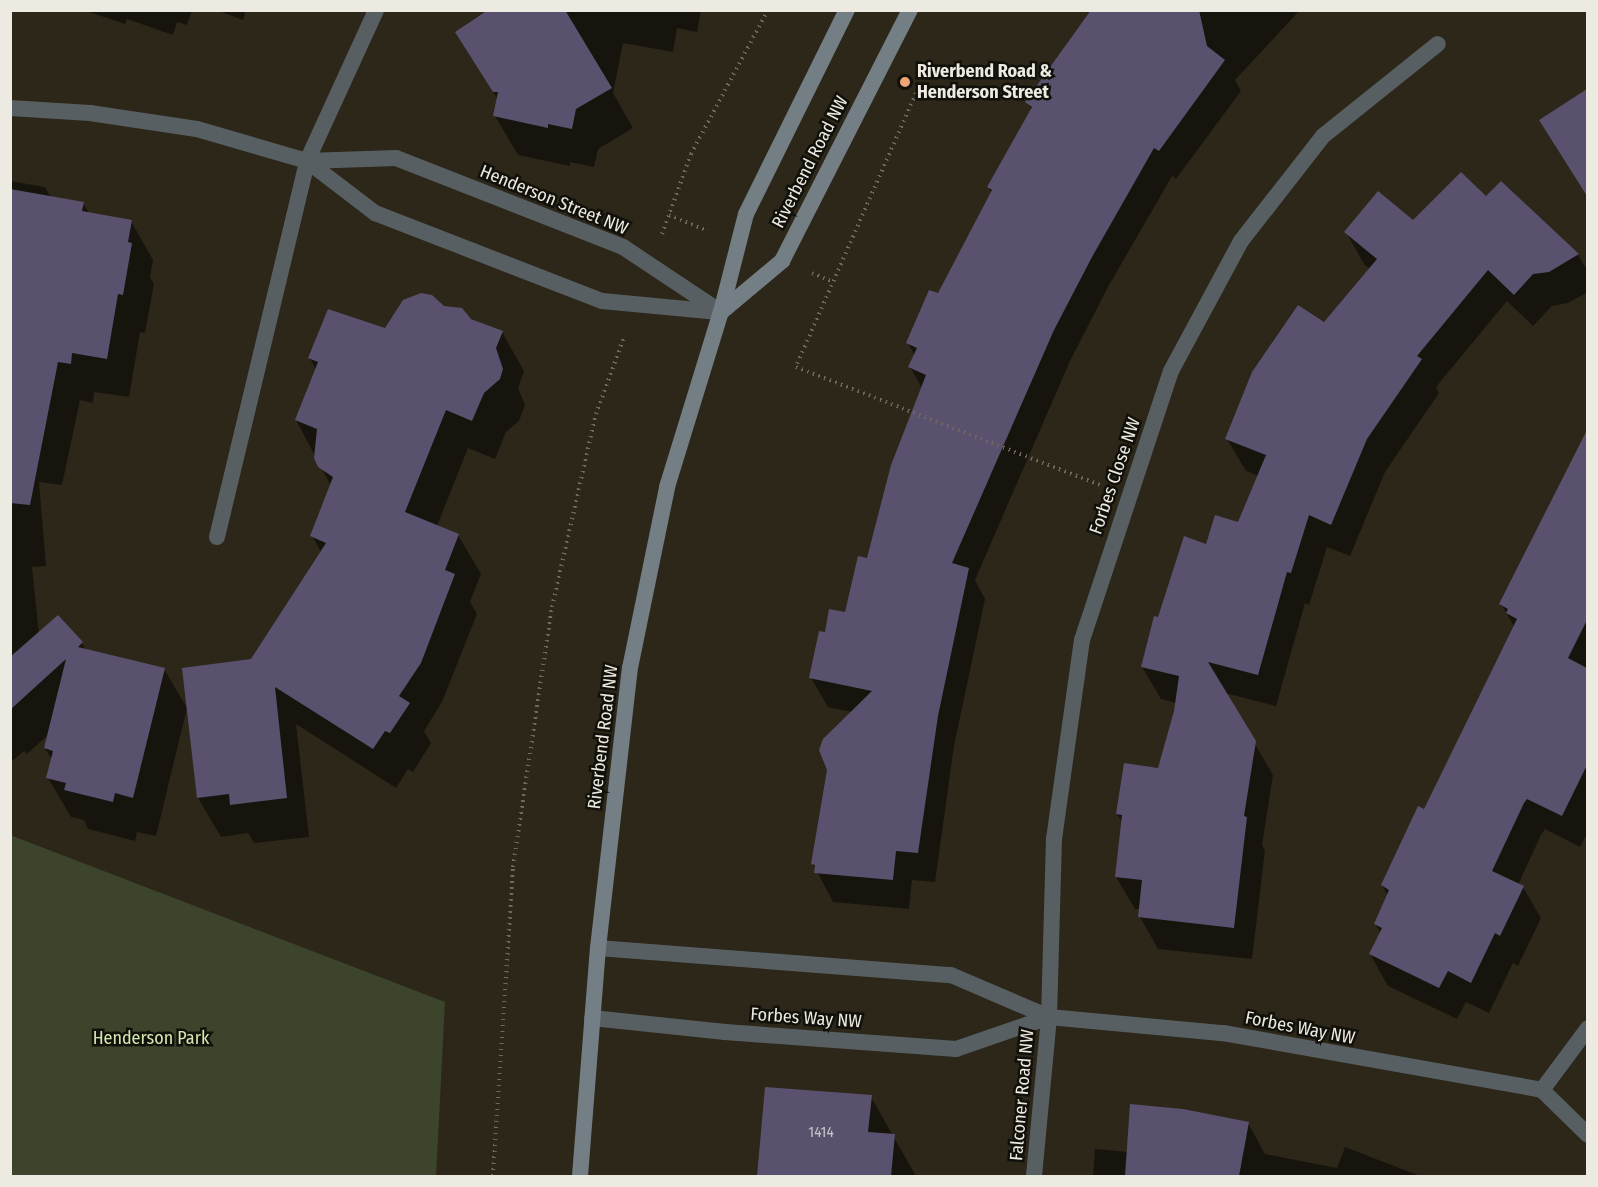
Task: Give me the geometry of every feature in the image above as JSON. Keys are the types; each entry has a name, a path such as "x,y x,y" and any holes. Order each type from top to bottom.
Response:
{"main road":[{"name":"Riverbend Road NW","path":"580,1176 598,948 630,668 667,487 721,312 746,214 847,10"},
{"name":"Riverbend Road NW","path":"721,312 782,261 910,10"}],"street":[{"path":"217,537 307,161 376,10"},
{"name":"Forbes Close NW","path":"1049,1017 1054,839 1082,640 1171,371 1241,241 1323,136 1438,44"},
{"name":"Henderson Street NW","path":"10,108 90,113 197,129 307,161 396,158 623,247 721,312"},
{"name":"Henderson Street NW","path":"307,161 375,213 602,302 721,312"},
{"name":"Forbes Way NW","path":"598,948 951,975 1049,1017 1223,1033 1542,1090"},
{"name":"Forbes Way NW","path":"592,1018 726,1032 956,1049 1049,1017"},
{"name":"Falconer Road NW","path":"1034,1176 1049,1017"},
{"path":"1587,1028 1542,1090 1587,1135"}],"path":[{"path":"651,266 691,154 768,10"},
{"path":"915,93 796,367 1128,496"},
{"path":"493,1176 513,867 552,607 596,414 636,305"}],"green space":[{"name":"Henderson Park","path":"10,835 445,1002 436,1176 11,1176"}],"building":[{"path":"488,10 565,10 612,88 576,109 572,129 548,124 548,128 493,116 498,92 493,92 455,32"},
{"path":"1091,10 1199,10 1207,46 1225,60 1159,151 1154,148 1092,257 1054,330 952,563 969,568 938,716 918,853 896,851 893,880 814,873 815,865 811,864 827,770 819,750 823,739 872,691 809,678 819,631 825,632 829,609 845,612 858,556 867,558 891,465 926,375 908,367 917,348 906,343 929,290 938,293 992,190 987,187 1032,107 1025,102"},
{"path":"1587,89 1587,196 1539,120"},
{"path":"1461,172 1486,196 1501,181 1579,254 1549,272 1533,274 1514,295 1488,270 1417,356 1422,359 1367,439 1331,525 1309,515 1291,573 1287,572 1258,675 1208,662 1256,741 1244,816 1247,817 1234,928 1138,917 1142,880 1115,877 1122,815 1116,814 1124,763 1158,768 1174,711 1179,676 1141,667 1154,616 1158,617 1184,536 1206,544 1215,515 1238,522 1266,455 1225,439 1252,372 1298,305 1324,322 1377,259 1344,232 1378,191 1413,220"},
{"path":"10,189 84,202 82,211 132,220 128,242 132,243 123,295 118,294 107,359 72,353 71,364 58,362 30,505 10,503"},
{"path":"421,293 432,295 444,306 462,308 471,319 503,331 496,348 503,369 500,379 484,393 472,421 446,410 405,512 459,534 445,570 455,574 421,663 399,696 410,703 390,733 385,731 373,749 275,687 287,798 230,805 229,794 197,798 182,668 251,659 326,543 310,536 333,477 318,467 314,458 317,429 295,420 318,362 308,358 328,309 385,328 403,300"},
{"path":"1587,430 1587,620 1568,658 1587,668 1587,765 1562,816 1527,799 1524,803 1492,871 1524,886 1500,936 1495,933 1471,983 1448,971 1439,988 1369,954 1382,928 1374,924 1389,890 1381,885 1418,806 1424,809 1517,619 1506,613 1508,609 1499,604"},
{"path":"58,615 83,642 78,647 165,668 133,798 115,793 113,802 64,790 66,783 46,778 53,751 44,748 66,659 10,710 10,657"},
{"path":"765,1087 872,1095 868,1132 895,1134 891,1176 757,1176"},
{"path":"1130,1104 1183,1109 1249,1122 1239,1176 1125,1176"}],"place":[{"name":"Riverbend Road & Henderson Street","path":"905,82"}]}
